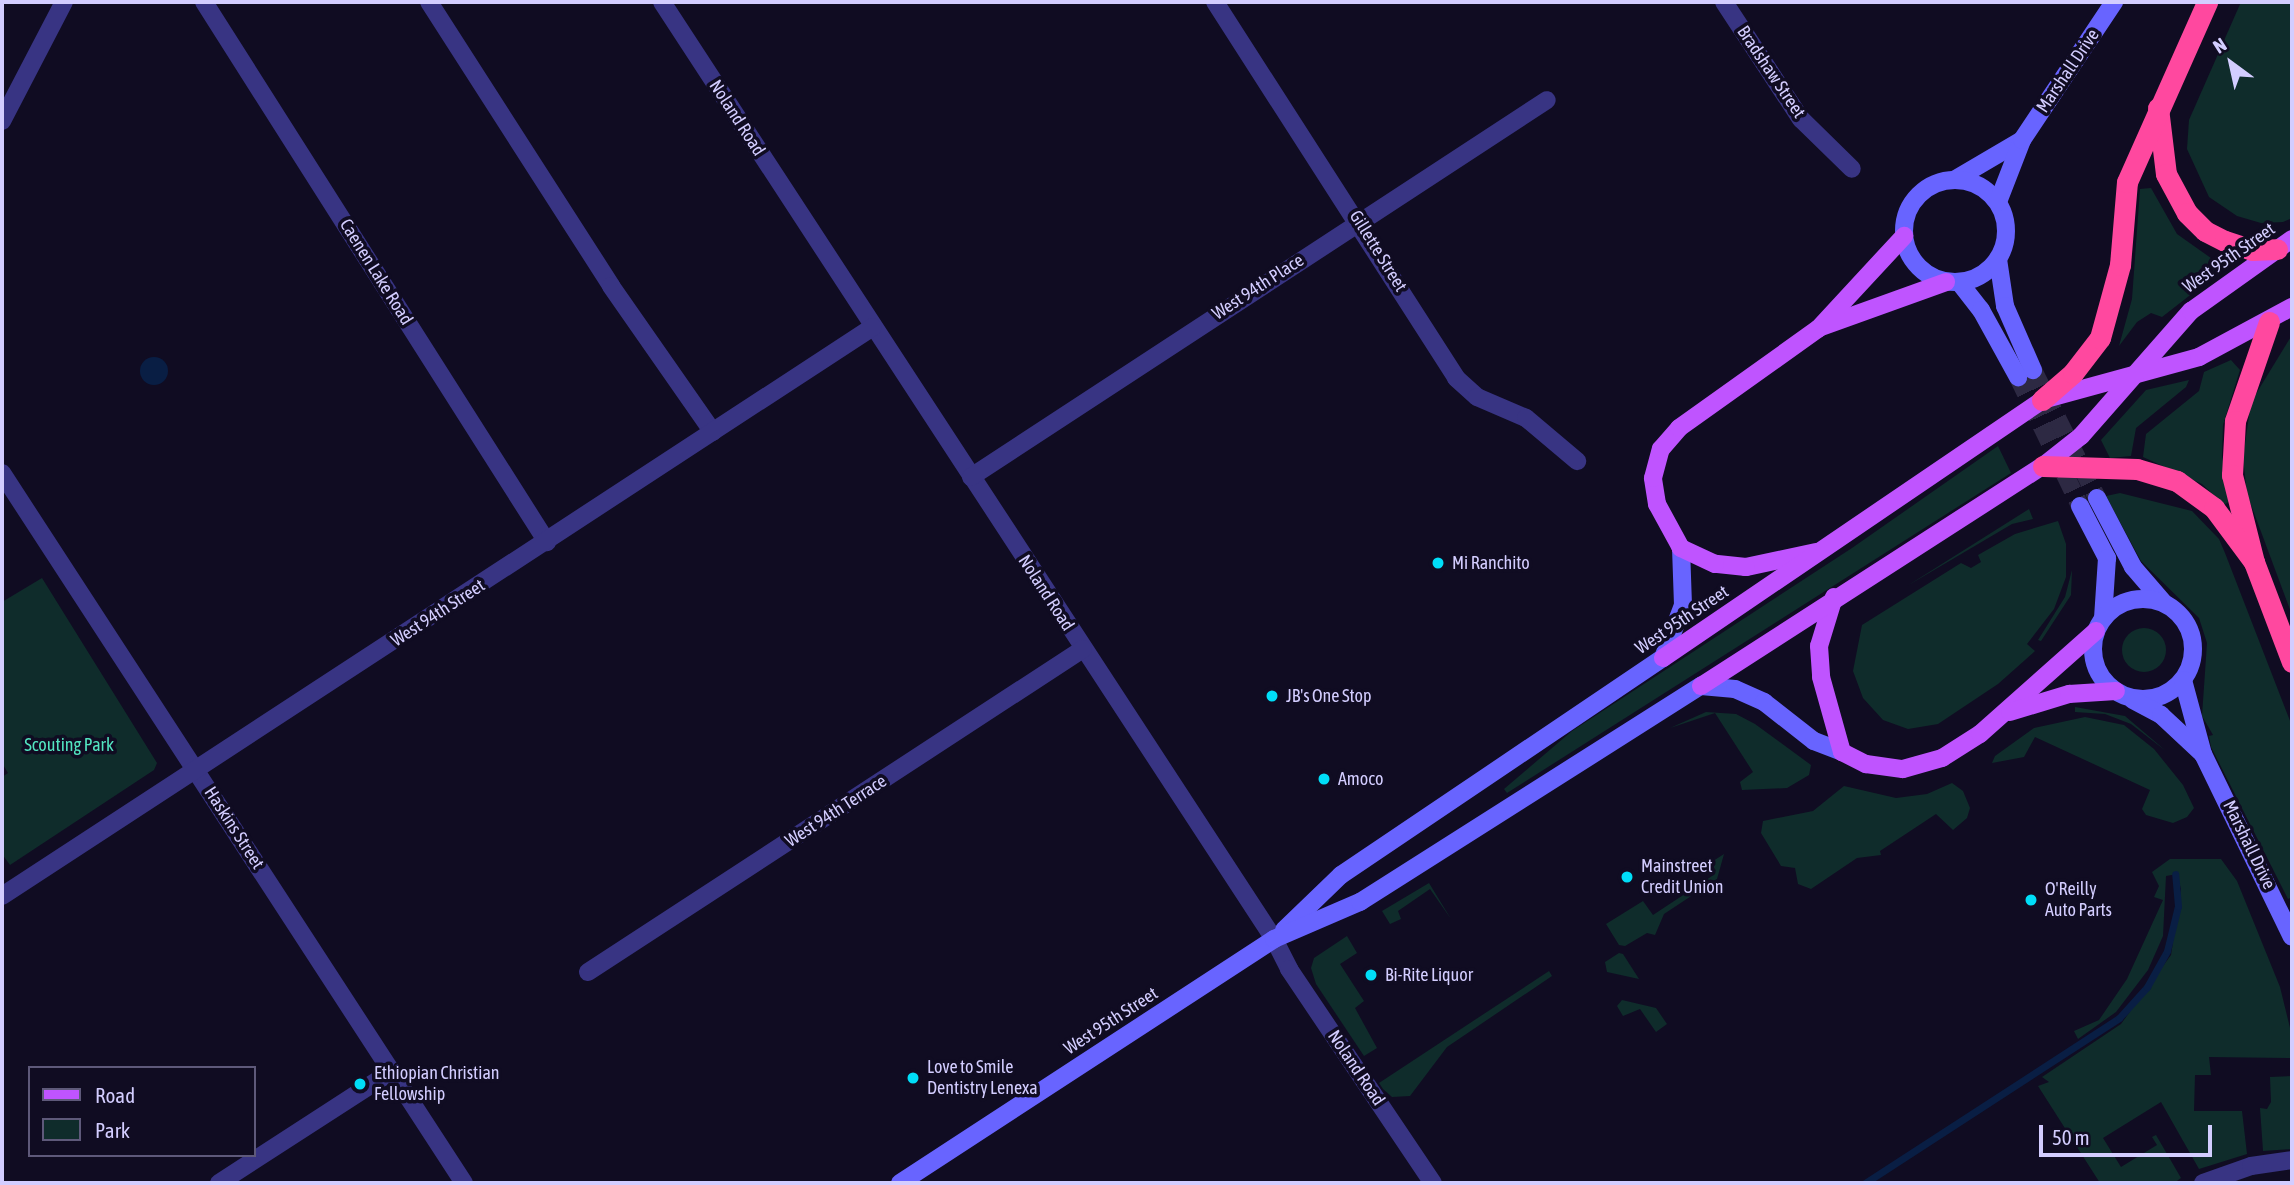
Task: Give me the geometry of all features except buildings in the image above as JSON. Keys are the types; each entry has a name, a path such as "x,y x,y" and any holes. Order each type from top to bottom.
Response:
{"highway":[{"path":"2042,400 2073,373 2105,324 2120,265 2127,182 2158,106 2207,2"},
{"path":"2158,106 2165,174 2187,214 2205,231 2225,242 2252,250 2285,244"},
{"path":"2269,322 2242,394 2232,446 2232,475 2254,562 2292,662"},
{"path":"2043,466 2137,469 2177,481 2214,508 2254,562"}],"main road":[{"path":"1826,550 1727,567 1681,548 1657,504 1653,478 1661,449 1679,428 1818,328 1904,236"},
{"name":"West 95th Street","path":"1701,686 1834,597 2043,466 2081,436 2191,311 2285,244"},
{"path":"1818,328 1953,282"},
{"name":"West 95th Street","path":"1663,658 1826,550 2042,400 2199,357 2269,322 2292,307"},
{"path":"1834,597 1819,641 1821,677 1842,751 1866,764 1903,769 1942,758 2007,713 2099,625"},
{"path":"2007,713 2069,694 2123,694"}],"street":[{"path":"2,121 64,2"},
{"name":"Caenen Lake Road","path":"204,2 547,542"},
{"path":"429,2 611,286 713,432"},
{"name":"Noland Road","path":"662,2 1274,939 1289,969 1433,1183"},
{"name":"Gillette Street","path":"1215,2 1359,220 1456,378 1476,397 1526,418 1577,461"},
{"name":"Bradshaw Street","path":"1724,2 1801,119 1852,169"},
{"name":"Marshall Drive","path":"1998,202 2022,140 2114,2"},
{"name":"West 94th Place","path":"971,477 1359,220 1546,100"},
{"name":"Marshall Drive","path":"1954,180 2022,140"},
{"path":"1954,180 1979,186 1998,202 2006,230 1998,258 2005,306 2025,373 1981,310 1953,282 1917,266 1904,236 1905,219 1923,191 1954,180"},
{"path":"1953,282 1974,279 1998,258"},
{"name":"West 94th Street","path":"2,897 873,327"},
{"name":"Haskins Street","path":"2,473 464,1183"},
{"path":"2080,506 2107,558 2096,665 2123,694 2159,697 2183,680 2194,652 2192,637 2182,617 2164,603 2133,567 2097,498"},
{"path":"1663,658 1683,605 1681,548"},
{"path":"2099,625 2131,600 2164,603"},
{"name":"West 94th Terrace","path":"588,972 1083,649"},
{"name":"West 95th Street","path":"1274,939 1342,875 1663,658"},
{"name":"Marshall Drive","path":"2183,680 2203,754 2292,937"},
{"path":"1701,686 1735,688 1764,702 1814,741 1842,751"},
{"name":"West 95th Street","path":"900,1183 1274,939 1360,902 1701,686"},
{"name":"Marshall Drive","path":"2123,694 2161,715 2203,754"},
{"path":"219,1183 392,1071"},
{"path":"2203,1183 2251,1166 2292,1160"}],"green space":[{"path":"2241,2 2292,2 2292,218 2283,222 2261,223 2237,216 2209,197 2187,149 2189,120"},
{"path":"2151,188 2177,234 2225,268 2162,317 2151,313 2137,322 2119,346 2132,299 2140,189"},
{"path":"2292,335 2292,615 2247,494 2243,458 2251,402"},
{"path":"2231,360 2240,370 2223,425 2222,456 2230,501 2224,505 2202,484 2143,457 2146,434 2199,391 2204,372"},
{"path":"2189,380 2186,387 2136,428 2131,456 2110,458 2101,440 2146,390"},
{"path":"1998,446 2011,473 1507,793 1504,789 1572,731 1852,548"},
{"path":"2120,493 2192,511 2219,539 2225,553 2292,726 2292,897 2288,899 2211,747 2209,736 2213,735 2202,716 2207,643 2199,618 2141,561 2106,496"},
{"path":"2029,509 2033,519 2012,524 1907,586"},
{"path":"2058,521 2066,544 2066,577 2054,609 2027,644 2035,651 1998,684 1938,724 1908,729 1883,720 1863,698 1853,671 1862,625 1961,563 1971,568 1981,562 1978,555 2015,534"},
{"path":"2072,570 2071,595 2041,641 2038,640 2065,597"},
{"name":"Scouting Park","path":"42,578 157,763 154,770 10,865 2,854 2,777 8,773 2,763 2,602"},
{"path":"2144,628 2160,634 2166,650 2160,666 2144,672 2128,666 2122,650 2128,634"},
{"path":"2075,707 2125,716 2166,751 2131,724 2105,714 2075,712"},
{"path":"1706,712 1736,714 1755,724 1811,765 1809,775 1787,788 1742,790 1740,782 1753,772 1715,713 1670,728"},
{"path":"2085,717 2124,725 2154,749 2183,785 2194,808 2187,817 2173,823 2146,815 2142,809 2150,790 2035,737 2024,757 1992,763 1995,756 2034,728"},
{"path":"1952,783 1963,791 1970,808 1967,818 1953,830 1936,814 1880,851 1881,855 1857,858 1811,889 1798,884 1795,868 1781,866 1761,833 1763,821 1813,811 1844,786 1896,798 1927,794"},
{"path":"1724,854 1717,879 1664,914 1655,935 1647,933 1625,946 1619,945 1606,924 1643,901 1653,915 1715,874 1710,863"},
{"path":"2170,859 2221,859 2237,881 2280,987 2292,1036 2292,1058 2209,1057 2211,1075 2195,1075 2194,1111 2242,1111 2247,1154 2199,1169 2161,1102 2103,1138 2121,1167 2157,1145 2152,1137 2156,1135 2181,1178 2174,1183 2100,1183 2038,1086 2049,1082 2042,1077 2121,1024 2171,955 2181,889 2177,874 2166,876 2163,936 2148,970 2116,1012 2078,1039 2074,1031 2099,1020 2127,979 2163,900 2154,897 2159,886 2152,872"},
{"path":"1429,883 1451,919 1430,889 1398,911 1401,919 1390,924 1382,911"},
{"path":"1347,936 1357,953 1340,964 1364,1001 1355,1008 1377,1048 1364,1056 1316,984 1311,968 1314,958"},
{"path":"1619,953 1623,954 1639,979 1607,972 1605,962"},
{"path":"1549,971 1552,976 1447,1047 1410,1096 1392,1097 1383,1089 1379,1083"},
{"path":"1622,1000 1656,1008 1667,1024 1656,1032 1640,1009 1623,1016 1617,1006"},
{"path":"2292,1076 2292,1149 2263,1151 2260,1108 2267,1109 2271,1102 2270,1077"}],"water":[{"path":"154,357 164,361 168,371 164,381 154,385 144,381 140,371 144,361"}],"waterway":[{"path":"1865,1183 2119,1018 2147,987 2167,951 2178,906 2175,874"}],"tunnel":[{"path":"2033,370 2097,498"},
{"path":"2018,377 2080,506"}],"place":[{"name":"Mi Ranchito","path":"1438,563"},
{"name":"JB's One Stop","path":"1272,696"},
{"name":"Amoco","path":"1324,779"},
{"name":"Mainstreet Credit Union","path":"1627,877"},
{"name":"O'Reilly Auto Parts","path":"2031,900"},
{"name":"Bi-Rite Liquor","path":"1371,975"},
{"name":"Love to Smile Dentistry Lenexa","path":"913,1078"},
{"name":"Ethiopian Christian Fellowship","path":"360,1084"}]}
